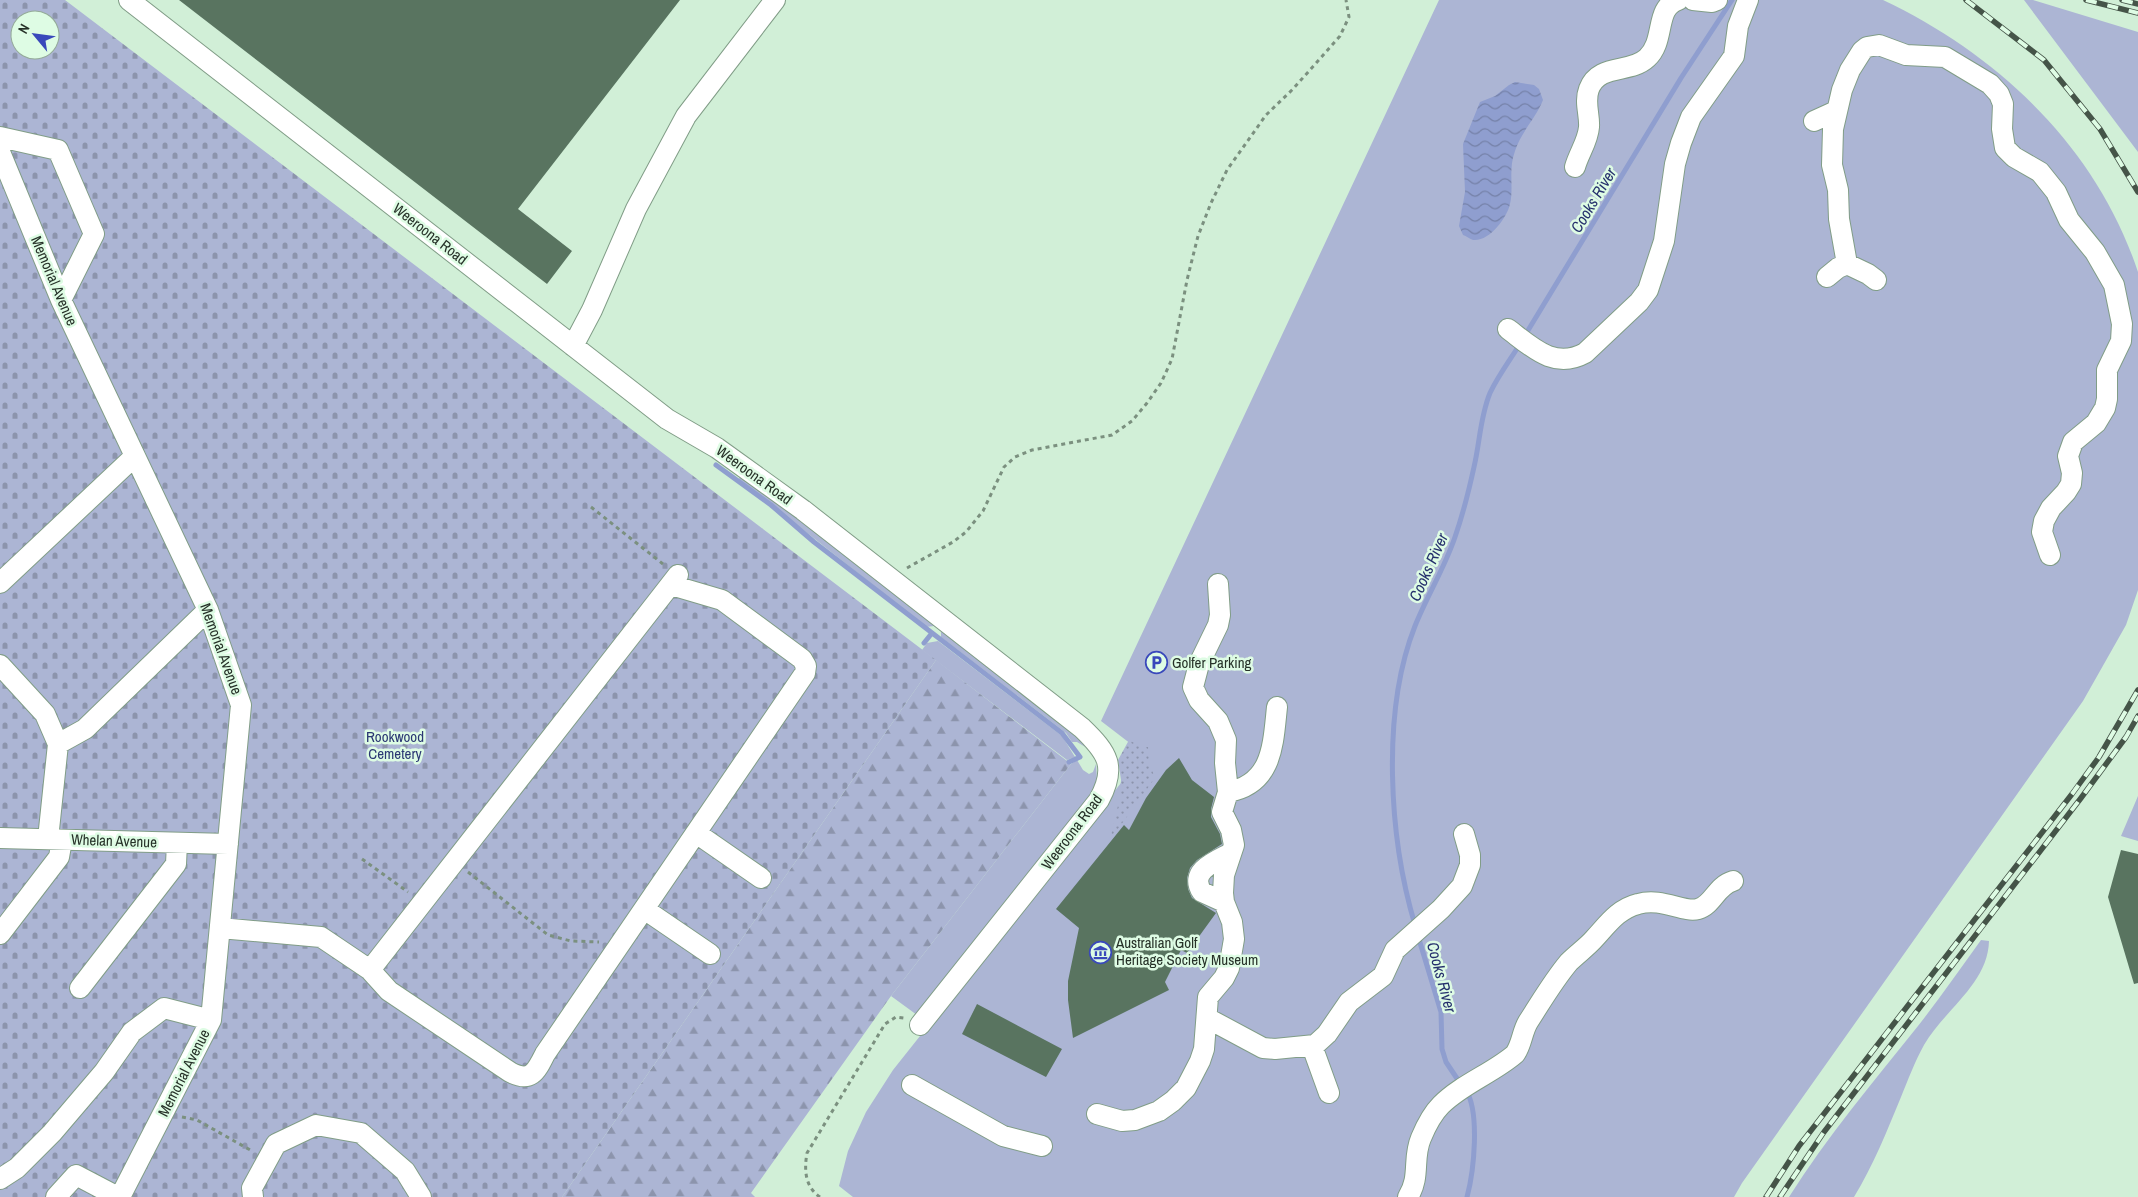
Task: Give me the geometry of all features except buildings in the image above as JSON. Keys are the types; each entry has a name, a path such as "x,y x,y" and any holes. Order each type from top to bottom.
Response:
{"street":[{"name":"Weeroona Road","path":"130,0 667,419 702,438 803,510 1082,728 1106,755 1110,775 1106,787 1090,812 920,1025"},
{"path":"573,346 592,310 636,209 686,116 775,0"},
{"path":"1575,166 1589,127 1587,99 1589,89 1596,79 1606,72 1629,66 1647,58 1658,42 1664,13 1672,2 1678,0"},
{"path":"1508,329 1539,352 1561,360 1575,358 1580,356 1639,302 1648,290 1664,241 1672,178 1681,144 1691,117 1734,56 1738,26 1748,0"},
{"path":"1847,264 1839,219 1838,190 1832,165 1836,111 1850,70 1862,52 1873,45 1879,45 1906,55 1945,57 1990,84 2000,94 2003,104 2002,129 2005,148 2014,157 2036,169 2046,178 2056,192 2069,220 2100,260 2114,284 2122,324 2122,341 2107,370 2107,399 2105,408 2096,423 2073,442 2068,456 2072,473 2071,484 2051,508 2044,520 2042,532 2050,554"},
{"path":"1814,121 1836,111"},
{"path":"0,137 58,150 94,234 61,300"},
{"name":"Memorial Avenue","path":"0,152 61,300 208,610 241,706 211,1020 119,1197"},
{"path":"1827,277 1838,268 1847,264 1876,280"},
{"path":"0,583 135,456"},
{"path":"220,928 321,937 370,970 388,991 510,1072 520,1077 530,1076 538,1068 545,1054 806,673 806,666 802,659 722,600 675,580 370,970"},
{"path":"1097,1114 1122,1121 1135,1120 1159,1111 1173,1101 1190,1082 1204,1049 1208,997 1226,973 1233,948 1234,930 1224,902 1202,892 1198,882 1199,875 1204,869 1231,853 1233,839 1222,812 1228,792 1224,732 1218,721 1195,695 1193,687 1199,664 1218,625 1220,615 1218,584"},
{"path":"58,744 85,728 208,610"},
{"path":"0,665 45,714 58,744 55,839 59,857 0,934"},
{"path":"1228,792 1239,790 1250,784 1264,769 1274,737 1277,707"},
{"path":"696,833 761,878"},
{"path":"1207,1018 1263,1048 1312,1046 1327,1034 1349,1002 1383,976 1395,950 1442,909 1462,886 1470,865 1470,855 1464,834"},
{"name":"Whelan Avenue","path":"0,838 228,844"},
{"path":"80,988 176,864 177,843"},
{"path":"1408,1197 1416,1180 1419,1141 1436,1110 1447,1100 1509,1058 1518,1049 1527,1025 1552,985 1568,964 1612,918 1627,908 1652,901 1698,910 1708,904 1721,887 1733,881"},
{"path":"644,909 710,954"},
{"path":"0,1179 17,1168 52,1133 104,1072 132,1032 164,1008 211,1020"},
{"path":"1312,1046 1329,1093"},
{"path":"912,1085 1002,1136 1042,1146"},
{"path":"253,1197 252,1188 276,1144 316,1125 361,1134 405,1171 420,1197"},
{"path":"56,1197 76,1175 119,1197"}],"path":[{"path":"891,579 953,542 966,532 983,511 1004,467 1015,457 1032,450 1112,435 1132,421 1147,403 1161,383 1172,359 1187,280 1198,236 1227,170 1266,115 1293,89 1340,36 1349,17 1346,0"},
{"path":"591,507 675,580"},
{"path":"362,859 423,902"},
{"path":"455,861 548,935 571,942 598,942 614,953"},
{"path":"820,1197 809,1185 805,1165 807,1153 816,1137 884,1024 896,1017 910,1018 920,1025"},
{"path":"167,1105 180,1117 198,1120 268,1160"}],"green space":[{"name":"Rookwood Cemetery","path":"0,0 65,0 936,660 562,1197 0,1197"},
{"path":"1439,0 1883,0 1926,22 1966,48 2004,78 2039,110 2070,146 2097,185 2120,227 2138,272 2138,590 2126,625 2083,701 1742,1183 1734,1197 853,1197 839,1186 848,1151 866,1112 893,1070 1144,754 1101,721"},
{"path":"2024,0 2033,0 2138,32 2138,152"},
{"path":"741,475 1071,729 1092,751 1077,742 1072,742 1066,733 941,637 941,631 934,626 926,627 739,479"},
{"path":"938,641 1062,736 1075,757 1067,760 922,650 927,643"},
{"path":"936,660 1071,764 891,996 751,1193 755,1197 562,1197"},
{"path":"1129,740 1141,747 1148,747 1149,762 1155,778 1110,840 1119,801 1121,780 1118,760"},
{"path":"1077,760 1083,770 1089,774 1093,772 1096,764 1097,779 1092,793 917,1015 891,996 1071,764"},
{"path":"2138,796 2138,841 2121,836"},
{"path":"1981,940 1989,941 1987,956 1981,970 1964,996 1932,1032 1924,1045 1879,1148 1854,1197 1789,1197 1835,1131 1926,1015"}],"water":[{"path":"1515,82 1534,85 1539,89 1543,100 1515,151 1512,165 1511,198 1505,216 1491,233 1479,240 1473,240 1463,235 1459,226 1465,192 1463,144 1480,102 1495,96"}],"waterway":[{"name":"Cooks River","path":"1524,337 1681,78 1732,0"},
{"name":"Cooks River","path":"1415,925 1399,854 1395,815 1392,775 1393,735 1397,697 1404,660 1415,626 1446,559 1461,520 1474,467 1482,420 1490,393 1520,344"},
{"path":"716,465 771,505 814,542 1062,733 1080,757 1069,762"},
{"path":"924,643 932,633"},
{"name":"Cooks River","path":"1418,936 1441,1012 1442,1049 1446,1062 1460,1083"},
{"name":"Cooks River","path":"1466,1090 1473,1113 1474,1127 1472,1173 1467,1197"}],"railway":[{"path":"1966,0 2044,60 2100,129 2138,192"},
{"path":"2086,0 2138,13"},
{"path":"2122,0 2138,4"},
{"path":"1766,1197 1799,1146 2072,794 2099,757 2138,690"},
{"path":"1780,1197 1824,1132 2081,798 2126,737 2138,716"}],"place":[{"name":"Golfer Parking","path":"1156,663"},
{"name":"Australian Golf Heritage Society Museum","path":"1100,952"}]}
